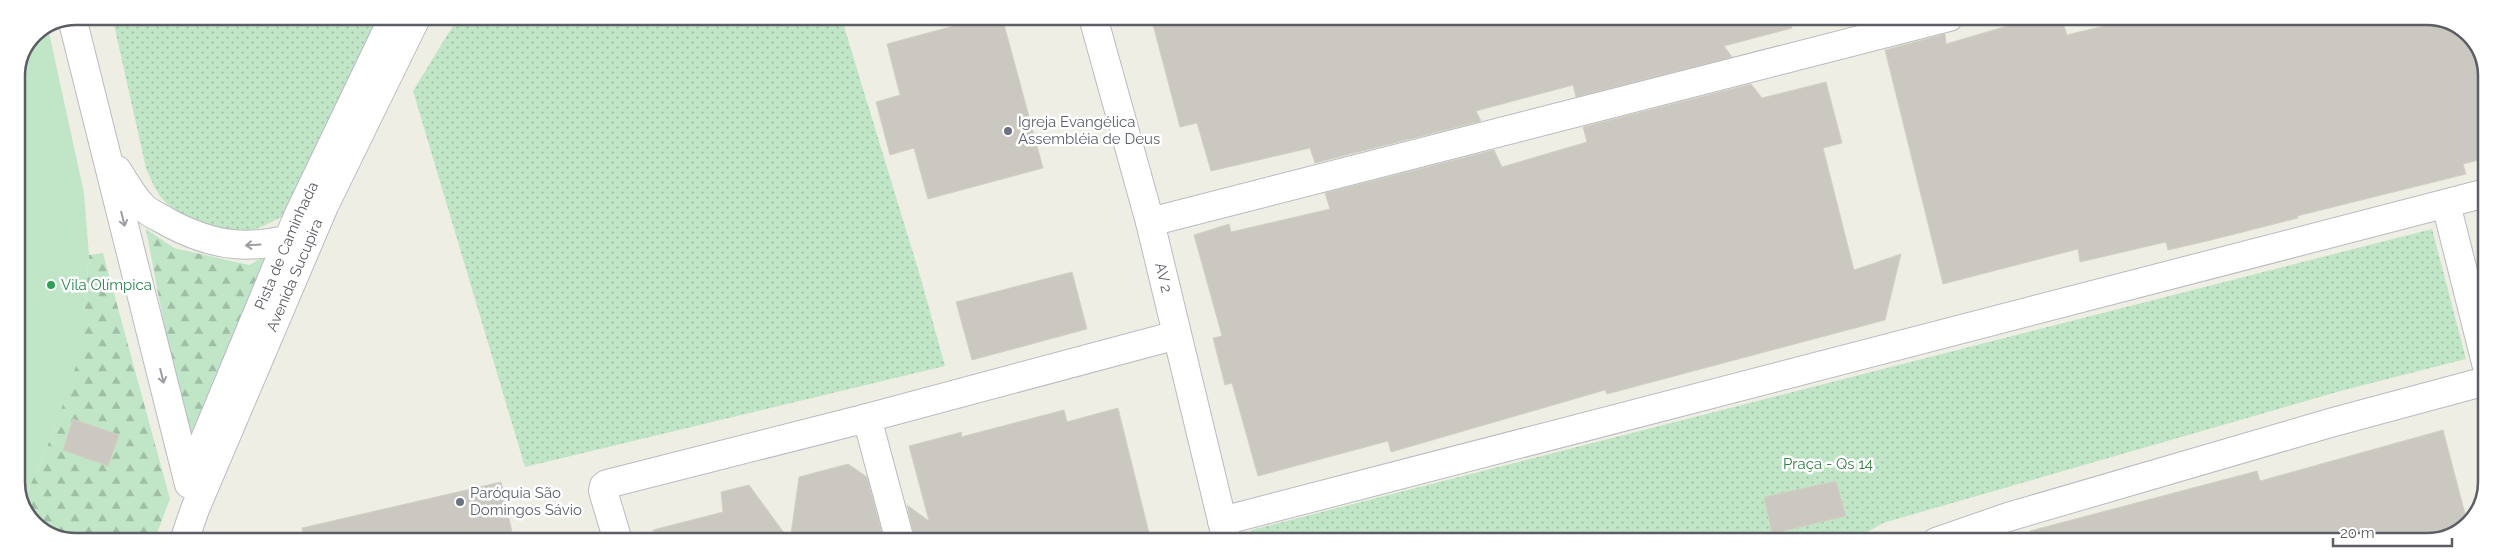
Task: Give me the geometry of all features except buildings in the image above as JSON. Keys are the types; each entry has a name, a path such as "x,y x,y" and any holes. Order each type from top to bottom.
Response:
{"street":[{"path":"74,25 195,509"},
{"name":"Pista de Caminhada","path":"188,480 288,240 390,25"},
{"name":"Avenida Sucupira","path":"187,533 195,509 316,227 413,25"},
{"name":"AV 2","path":"1096,25 1150,222 1225,531"},
{"path":"1150,222 1917,25"},
{"path":"107,154 144,208 186,232 210,240 243,246 271,244 288,240 302,236 316,227"},
{"path":"1225,531 2478,195"},
{"path":"2446,204 2478,331"},
{"path":"616,533 604,486 867,418 1177,334"},
{"path":"1962,533 2017,514 2330,423 2478,383"},
{"path":"867,418 898,533"}],"green space":[{"path":"114,25 389,25 289,213 255,229 243,232 211,229 190,220 172,209 156,190 146,168"},
{"path":"453,25 844,25 921,279 945,366 525,467 413,91"},
{"name":"Vila Olímpica","path":"49,33 84,193 89,255 84,314 76,366 55,428 27,494 25,486 25,76 29,56 40,40"},
{"path":"146,229 174,248 249,265 282,246 189,458"},
{"name":"Praça - Qs 14","path":"2432,229 2466,359 2344,390 1883,523 1866,533 1252,533 1251,530"},
{"path":"103,253 170,499 157,533 76,533 59,530 50,526 38,516 29,502 27,494 55,428 84,314 89,255"}],"place":[{"name":"Igreja Evangélica Assembléia de Deus","path":"1008,131"},
{"name":"Vila Olímpica","path":"51,285"},
{"name":"Paróquia São Domingos Sávio","path":"460,502"}]}
